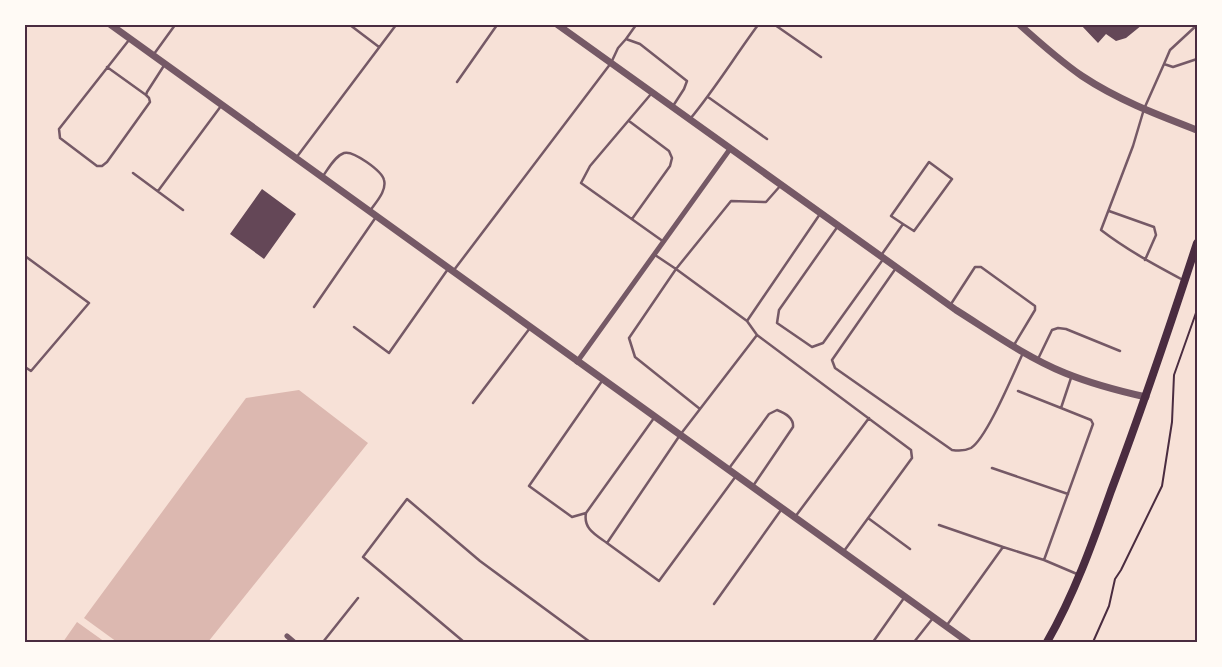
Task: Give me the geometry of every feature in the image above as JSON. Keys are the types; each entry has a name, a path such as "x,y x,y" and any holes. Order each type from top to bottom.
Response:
{"main road":[{"path":"1048,642 1060,620 1079,575 1146,398 1197,243"}],"street":[{"path":"558,25 566,27 611,64 821,212 950,306 1014,347 1072,376 1107,388 1146,398"},
{"path":"1020,25 1050,52 1103,89 1144,109 1197,130"},
{"path":"115,26 577,362 968,642"},
{"path":"577,362 730,149"},
{"path":"287,636 294,642"}],"lane":[{"path":"153,55 175,25"},
{"path":"350,25 379,47"},
{"path":"296,158 396,25"},
{"path":"457,82 497,25"},
{"path":"354,327 389,353 611,64 618,48 636,25"},
{"path":"689,120 708,97 758,25"},
{"path":"775,25 821,57"},
{"path":"1185,281 1145,260 1101,230 1133,146 1144,109 1170,50 1197,25"},
{"path":"107,67 146,95 150,102 107,162 102,166 96,166 60,138 58,129 107,67 130,38"},
{"path":"626,39 640,44 687,81 672,107"},
{"path":"1164,64 1173,67 1197,59"},
{"path":"146,95 165,64"},
{"path":"652,93 590,166 581,183 664,242"},
{"path":"708,97 767,139"},
{"path":"158,191 222,105"},
{"path":"629,121 669,152 672,158 670,166 632,219"},
{"path":"322,177 344,153 352,153 380,172 384,180 384,189 370,211"},
{"path":"929,162 952,179 914,231 903,224 891,216 929,162"},
{"path":"133,173 183,210"},
{"path":"700,409 635,357 629,338 676,269 732,202 766,202 781,185"},
{"path":"1109,211 1154,227 1156,234 1145,260"},
{"path":"747,321 821,212"},
{"path":"314,307 377,216"},
{"path":"838,225 779,310 777,323 812,347 823,343 883,257 903,224"},
{"path":"655,254 747,321 757,335 910,448 912,458 843,552"},
{"path":"25,257 89,302 31,371 25,367"},
{"path":"950,306 975,267 981,266 1035,306 1035,310 1014,347"},
{"path":"897,267 832,360 835,368 952,450 962,451 970,448 977,442 1003,398 1023,352"},
{"path":"473,403 531,327"},
{"path":"1038,359 1052,330 1058,328 1066,329 1120,351"},
{"path":"607,543 680,435 757,335"},
{"path":"1061,408 1072,376"},
{"path":"586,513 572,517 529,486 603,380"},
{"path":"1018,391 1091,420 1093,424 1044,560"},
{"path":"728,470 768,414 777,410 790,418 793,421 793,428 752,487"},
{"path":"654,417 586,513 585,518 591,532 659,581 736,476"},
{"path":"795,517 870,418"},
{"path":"992,468 1068,494"},
{"path":"464,642 364,557 407,499 480,560 590,642"},
{"path":"714,604 782,509"},
{"path":"868,518 910,549"},
{"path":"939,525 1044,560 1079,575"},
{"path":"947,626 1003,547"},
{"path":"873,642 905,597"},
{"path":"323,642 358,598"},
{"path":"914,642 934,617"}],"path":[{"path":"1093,642 1109,606 1114,579 1121,570 1162,486 1172,422 1174,375 1197,310"}],"shaded area":[{"path":"299,390 368,443 208,642 117,642 84,618 246,398"},
{"path":"77,622 105,642 63,642"}],"building":[{"path":"1081,25 1142,25 1126,38 1116,41 1106,34 1098,43"},
{"path":"262,189 296,214 264,259 230,234"}]}
